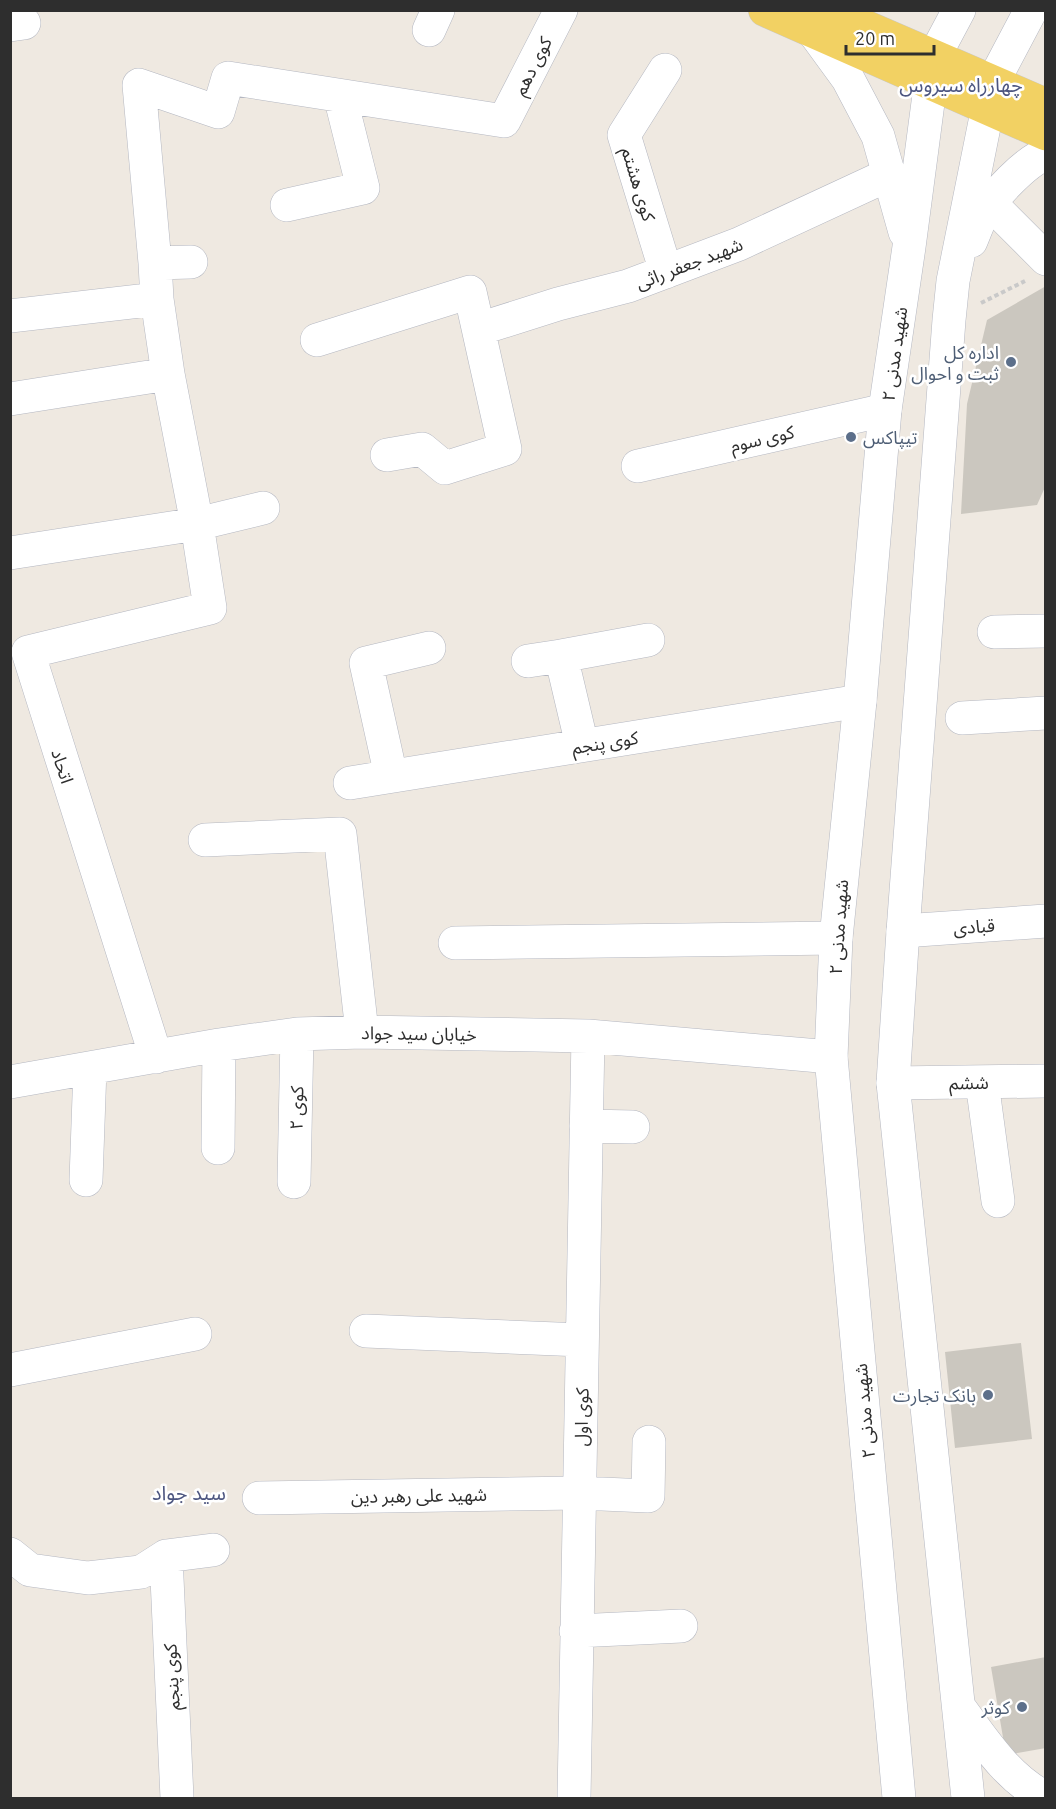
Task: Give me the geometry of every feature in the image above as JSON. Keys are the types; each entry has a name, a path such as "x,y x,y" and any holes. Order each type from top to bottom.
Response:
{"main road":[{"path":"765,10 820,21 990,95 1046,134"},
{"path":"990,95 1046,105"}],"street":[{"name":"کوی دهم","path":"340,96 504,121 561,10"},
{"path":"932,70 959,10"},
{"path":"968,1798 893,1083 953,281 990,95 1031,10"},
{"path":"820,21 878,136 909,247"},
{"name":"کوی هشتم","path":"665,70 624,135 666,272"},
{"name":"شهید مدنی ۲","path":"899,1798 831,1057 836,938 860,702 885,410 932,70"},
{"path":"196,524 156,299 155,262 139,84 218,112 228,78 340,96 363,188 287,205"},
{"path":"953,281 984,213 1006,184 1039,156 1046,154"},
{"name":"شهید جعفر راثی","path":"479,328 628,286 666,272 739,244 890,174"},
{"path":"991,204 1036,269"},
{"path":"155,262 191,262"},
{"path":"317,340 470,292 505,449 445,468 422,449 387,455"},
{"path":"10,316 156,299"},
{"path":"10,399 168,374"},
{"name":"کوی سوم","path":"638,466 885,410"},
{"path":"10,553 196,524 263,508"},
{"name":"اتحاد","path":"156,1057 24,687 28,652 210,608 196,524"},
{"path":"994,632 1046,631"},
{"path":"528,661 648,640"},
{"path":"391,776 366,663 429,648"},
{"path":"561,656 582,745"},
{"name":"کوی پنجم","path":"350,783 860,702"},
{"path":"962,718 1046,713"},
{"path":"205,840 340,834 362,1032"},
{"name":"قبادی","path":"903,931 1046,921"},
{"path":"454,943 836,938"},
{"name":"خیابان سید جواد","path":"10,1082 219,1045 297,1034 362,1032 588,1036 831,1057"},
{"name":"کوی ۲","path":"294,1182 297,1034"},
{"name":"کوی اول","path":"573,1798 588,1036"},
{"path":"218,1148 219,1045"},
{"path":"86,1180 90,1068"},
{"name":"ششم","path":"893,1083 1046,1081"},
{"path":"982,1082 998,1201"},
{"path":"586,1126 633,1127"},
{"path":"366,1331 582,1340"},
{"path":"10,1370 195,1334"},
{"name":"شهید علی رهبر دین","path":"259,1498 579,1493 648,1496 649,1442"},
{"path":"10,1554 30,1570 88,1578 141,1572 166,1556 213,1550"},
{"name":"کوی پنجم","path":"166,1556 177,1798"},
{"path":"576,1631 681,1626"},
{"path":"959,1707 993,1754 1018,1780 1046,1798"}],"path":[{"path":"949,320 1036,269"}],"building":[{"name":"اداره کل ثبت و احوال","path":"1046,286 1046,485 1037,505 961,514 967,404 987,320"},
{"name":"بانک تجارت","path":"1021,1343 1032,1439 955,1448 945,1352"},
{"name":"کوثر","path":"1046,1657 1046,1748 1006,1755 991,1667"}],"place":[{"name":"اداره کل ثبت و احوال","path":"1011,362"},
{"name":"تیپاکس","path":"851,437"},
{"name":"بانک تجارت","path":"988,1395"},
{"name":"کوثر","path":"1022,1707"}],"district":[{"name":"چهارراه سیروس","path":"961,84"},
{"name":"سید جواد","path":"189,1492"}]}
